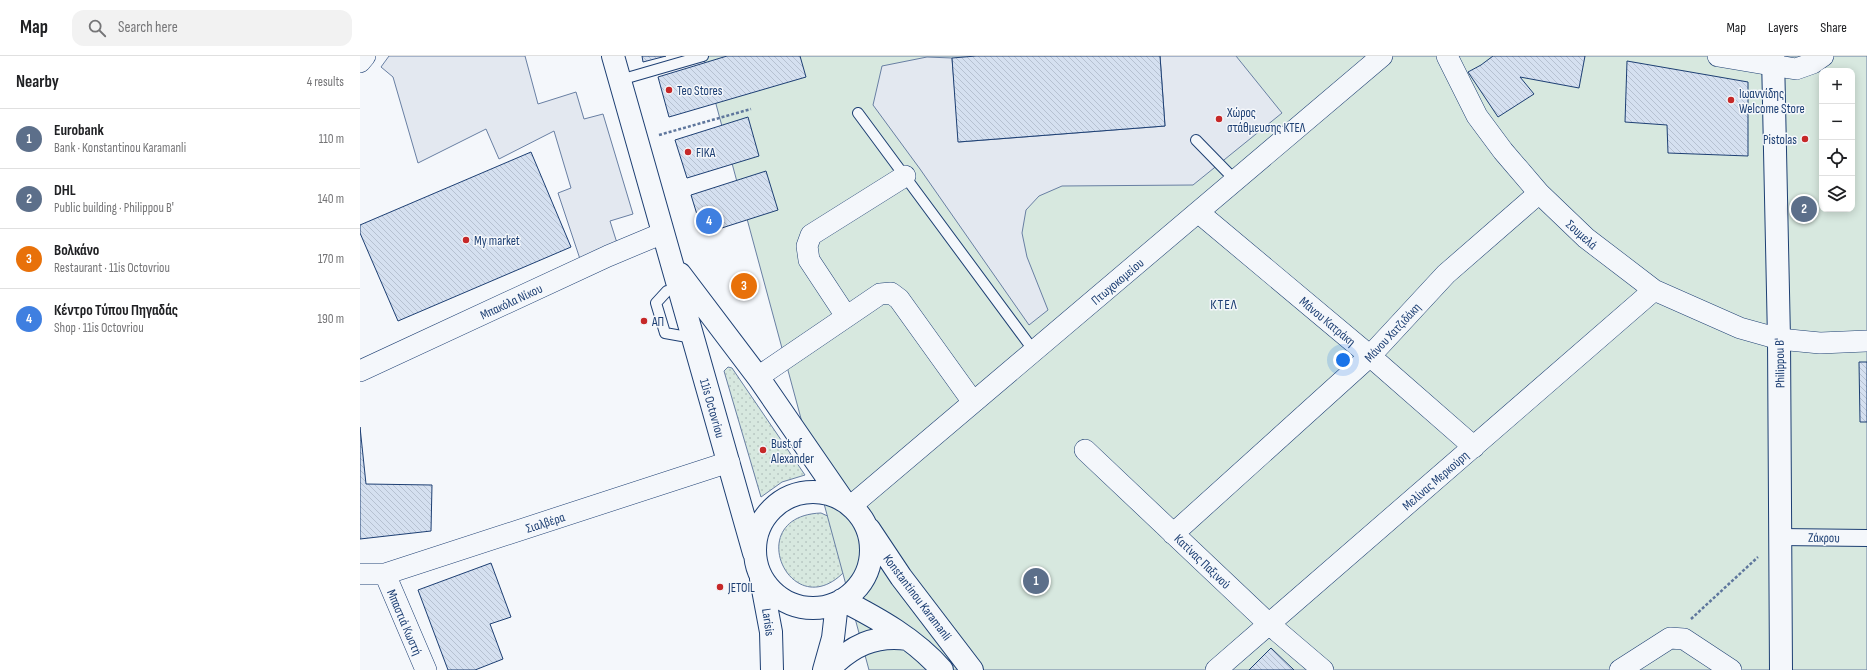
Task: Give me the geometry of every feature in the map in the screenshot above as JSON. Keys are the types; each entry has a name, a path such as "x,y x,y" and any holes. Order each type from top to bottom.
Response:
{"main road":[{"name":"11is Octovriou","path":"613,56 754,553"},
{"name":"Philippou B'","path":"1773,61 1779,339 1781,670"},
{"name":"11is Octovriou","path":"672,263 758,377 846,502"},
{"path":"816,491 829,494 846,502 864,524 869,535 871,548 868,566 861,583 840,601 825,607 812,608 793,605 776,596 760,575 754,553 755,539 759,526 772,509 788,496 802,492 816,491"},
{"name":"Konstantinou Karamanli","path":"864,524 901,577 972,670"},
{"name":"Larisis","path":"760,575 771,632 772,670"},
{"path":"824,670 834,638 840,601"},
{"name":"Konstantinou Karamanli","path":"840,601 909,639 920,647 942,670"},
{"path":"828,670 850,651 870,641 887,637 909,639"}],"street":[{"path":"360,62 365,56"},
{"name":"Πτωχοκομείου","path":"846,502 973,402 1382,56"},
{"name":"Σουμελά","path":"1447,56 1477,116 1503,151 1539,193 1586,238 1654,290 1740,328 1779,339 1820,343 1867,340"},
{"path":"1718,56 1773,61 1796,69 1813,63 1823,56"},
{"path":"846,316 809,260 807,246 811,235 905,176"},
{"name":"Μάνου Χατζιδάκη","path":"1174,534 1370,356 1446,274 1539,193"},
{"name":"Μάνου Κατράκη","path":"1198,212 1370,356 1474,447"},
{"name":"Μπακόλα Νίκου","path":"360,371 608,256 663,233"},
{"name":"Μελίνας Μερκούρη","path":"1216,670 1654,290"},
{"path":"758,377 880,294 891,293 899,299 973,402"},
{"name":"Κατίνας Παξινού","path":"1085,450 1269,624 1323,670"},
{"name":"Σιαλβέρα","path":"360,574 385,574 729,462"},
{"name":"Ζάκρου","path":"1780,536 1867,538"},
{"name":"Μπαστιά Κωστή","path":"385,574 426,670"},
{"path":"1620,670 1670,638 1684,638 1730,670"}],"lane":[{"path":"620,80 703,56"},
{"path":"858,113 1034,351"},
{"path":"1196,140 1235,180"},
{"path":"668,290 656,304 665,333 693,338"}],"path":[{"path":"637,142 751,109"},
{"path":"1670,638 1780,536"}],"shaded area":[{"path":"389,56 525,56 538,104 576,92 584,119 603,114 633,214 610,221 617,243 580,259 558,193 571,188 554,131 499,159 486,129 418,163 393,77 381,67"},
{"path":"703,56 1867,56 1867,670 869,670"},
{"path":"1160,56 1236,56 1282,113 1193,185 1062,186 1039,196 1026,210 1022,233 1027,257 1048,310 1029,325 920,169 873,105 882,66 927,57 952,58 959,142 1165,126"},
{"path":"728,367 732,368 805,475 782,482 761,497 724,371"},
{"path":"821,513 832,518 845,571 825,585 807,586 792,578 782,564 779,548 783,531 797,519"}],"building":[{"path":"642,56 666,56 643,62"},
{"path":"727,56 800,56 806,77 669,117 658,77"},
{"path":"976,56 1160,56 1165,126 958,142 952,58"},
{"path":"1493,56 1585,56 1579,88 1520,77 1534,94 1498,117 1468,72"},
{"path":"1627,61 1748,82 1748,156 1668,153 1667,125 1625,122"},
{"path":"748,117 759,156 687,178 675,140"},
{"name":"My market","path":"531,152 571,247 398,321 360,233 360,225"},
{"path":"766,171 778,210 703,234 691,195"},
{"path":"1859,362 1867,362 1867,422 1860,422"},
{"path":"360,427 366,484 432,485 431,531 360,539"},
{"path":"491,563 511,617 490,624 503,659 475,670 448,670 418,590"},
{"path":"1271,648 1294,670 1249,670"}],"place":[{"name":"Teo Stores","path":"669,90"},
{"name":"Ιωαννίδης Welcome Store","path":"1731,100"},
{"name":"Χώρος στάθμευσης ΚΤΕΛ","path":"1219,119"},
{"name":"Pistolas","path":"1805,139"},
{"name":"FIKA","path":"688,152"},
{"name":"DHL","path":"1804,209"},
{"name":"Κέντρο Τύπου Πηγαδάς","path":"709,221"},
{"name":"My market","path":"466,240"},
{"name":"Βολκάνο","path":"744,286"},
{"name":"ΑΠ","path":"644,321"},
{"name":"Bust of Alexander","path":"763,450"},
{"name":"Eurobank","path":"1036,581"},
{"name":"JETOIL","path":"720,587"}],"district":[{"name":"ΚΤΕΛ","path":"1224,304"}]}
